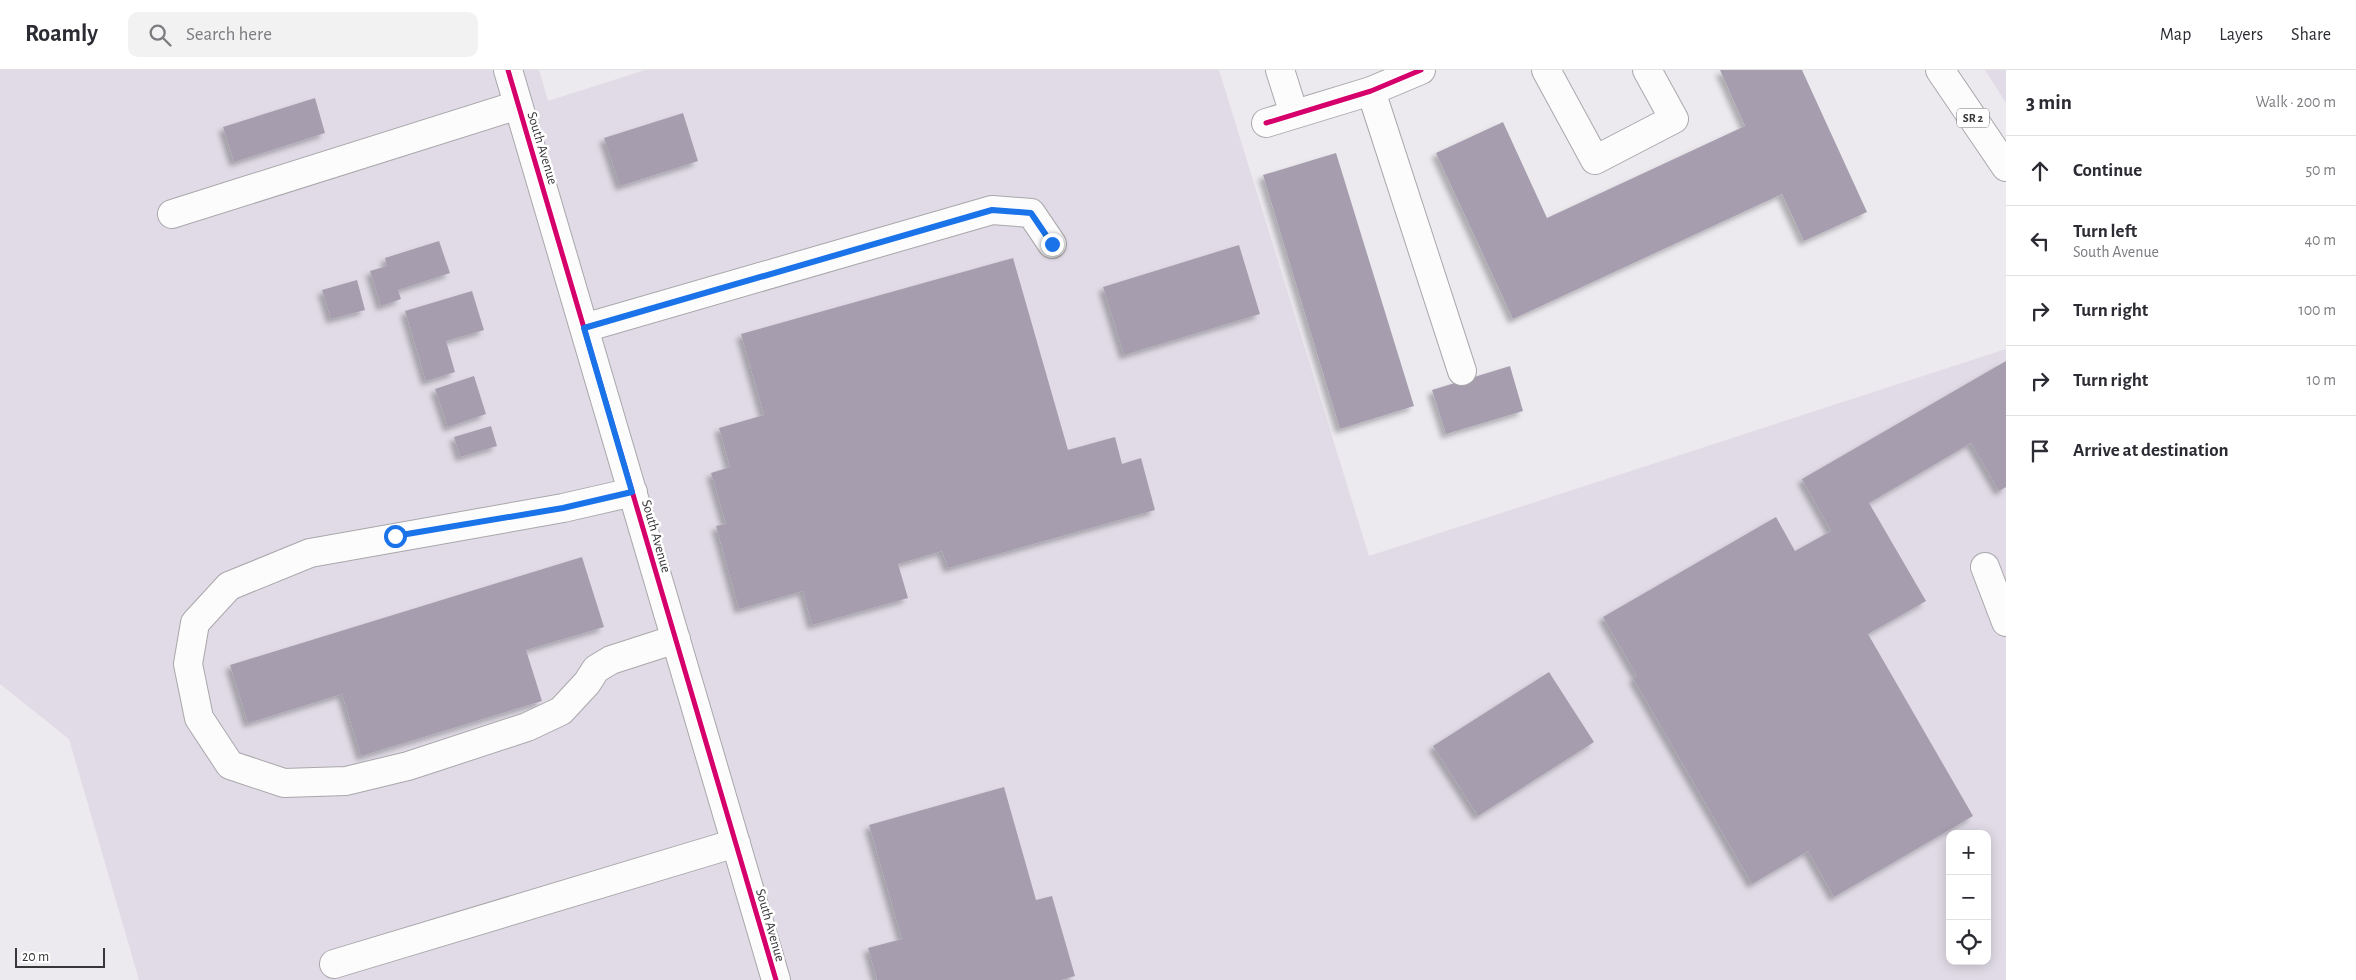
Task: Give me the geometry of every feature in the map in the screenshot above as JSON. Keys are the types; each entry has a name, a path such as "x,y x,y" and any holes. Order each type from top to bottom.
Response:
{"street":[{"name":"South Avenue","path":"508,70 776,980"},
{"path":"1280,70 1294,114"},
{"path":"1266,123 1371,91 1421,70"},
{"path":"1546,70 1596,160 1674,119 1647,70"},
{"name":"SR 2","path":"1940,70 2006,166"},
{"path":"1371,91 1462,371"},
{"path":"172,214 518,105"},
{"path":"584,328 992,210 1031,213 1052,244"},
{"path":"632,492 563,508 310,553 229,586 195,623 188,664 199,718 230,765 284,783 346,781 408,766 527,727 561,711 587,683 596,669 611,660 676,638"},
{"path":"1985,567 2006,622"},
{"path":"334,964 736,843"}],"shaded area":[{"path":"0,70 539,70 548,101 645,70 1219,70 1369,556 2006,349 2006,980 139,980 69,739 0,684"},
{"path":"1985,70 2006,70 2006,103"}],"building":[{"path":"1720,70 1802,70 1867,212 1804,241 1782,194 1513,319 1436,153 1503,122 1547,218 1745,126"},
{"path":"315,98 325,133 234,162 223,127"},
{"path":"683,113 698,161 620,186 604,138"},
{"path":"1336,153 1414,406 1340,429 1263,175"},
{"path":"439,241 450,273 398,290 401,299 381,306 370,271 387,266 385,258"},
{"path":"1239,245 1260,314 1124,355 1103,287"},
{"path":"1013,258 1068,450 1115,437 1122,464 1141,458 1155,510 948,568 942,551 898,564 908,598 812,625 803,591 739,609 716,526 726,524 711,473 730,467 719,428 764,415 741,334"},
{"path":"357,280 365,310 331,319 322,290"},
{"path":"472,291 484,330 446,341 455,372 426,381 405,311"},
{"path":"2006,361 2006,487 1999,491 1971,443 1869,503 1926,601 1868,634 1973,816 1834,897 1808,851 1752,884 1633,678 1637,676 1603,617 1776,517 1795,551 1831,531 1802,479"},
{"path":"1510,366 1523,411 1446,434 1432,390"},
{"path":"474,376 486,414 448,427 435,389"},
{"path":"491,426 497,446 460,457 454,437"},
{"path":"582,557 604,627 526,650 542,701 361,756 342,694 248,723 230,665"},
{"path":"1549,672 1594,742 1478,816 1433,746"},
{"path":"1004,787 1036,900 1052,896 1075,976 1061,980 877,980 868,948 902,939 869,825"}],"cycle path":[{"path":"508,70 776,980"},
{"path":"1266,123 1371,91 1421,70"}],"route":[{"path":"395,536 563,508 632,492 584,328 992,210 1031,213 1052,244"}]}
